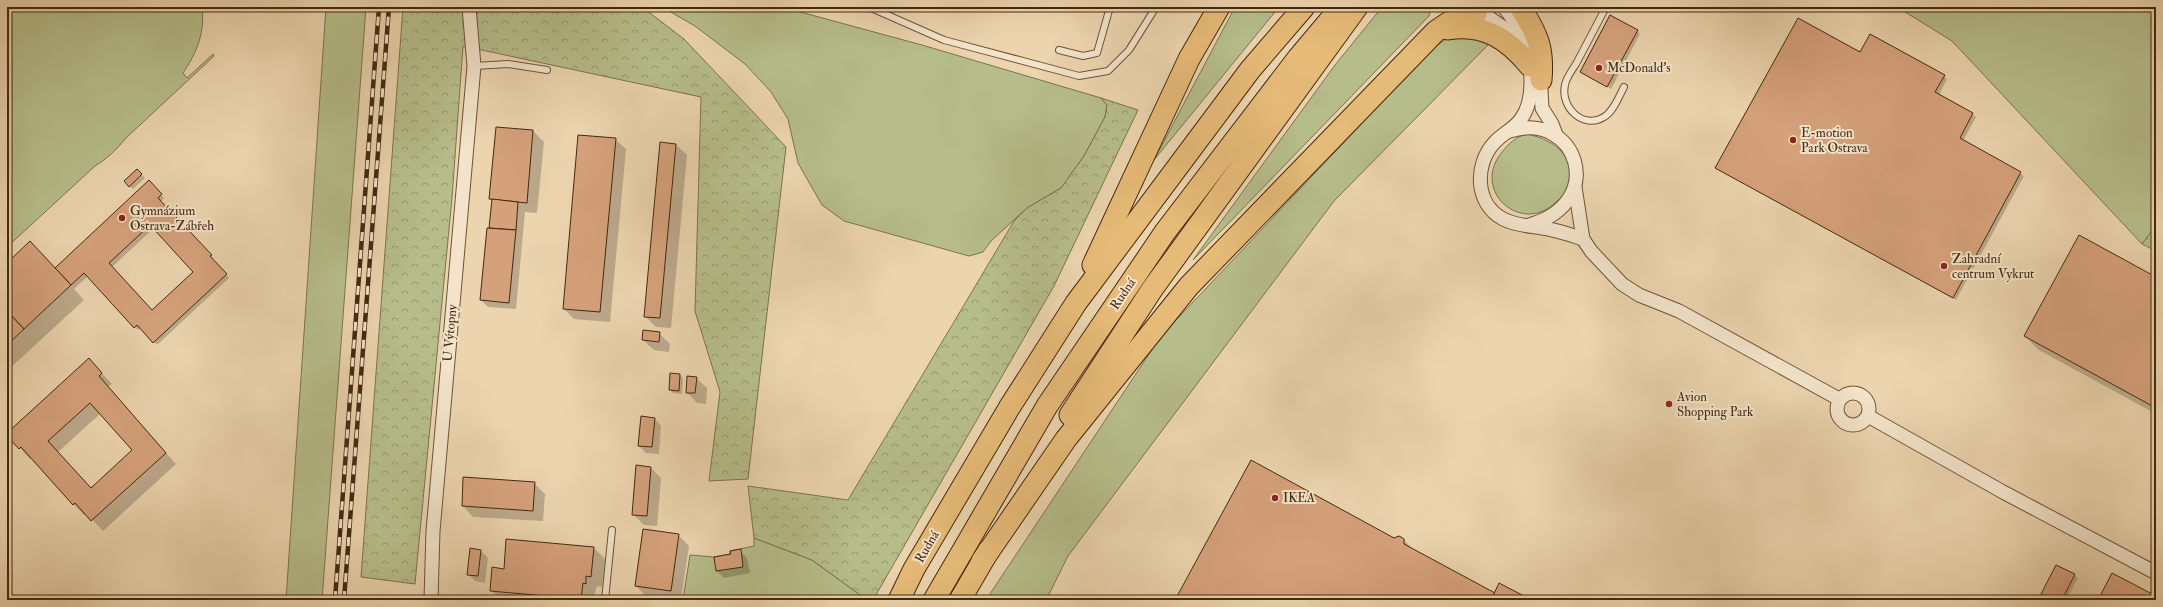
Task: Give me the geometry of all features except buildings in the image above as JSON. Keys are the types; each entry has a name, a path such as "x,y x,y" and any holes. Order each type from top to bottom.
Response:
{"highway":[{"path":"1076,303 1189,58 1219,7"},
{"name":"Rudná","path":"899,600 914,569 1009,408 1076,303 1250,70 1304,7"},
{"name":"Rudná","path":"934,600 1047,406 1165,232 1298,58 1341,7"},
{"path":"960,600 1061,428 1152,288 1357,7"},
{"path":"1436,31 1470,28 1502,38 1516,49 1535,73 1543,62 1540,44 1520,7"},
{"path":"982,561 1066,439 1189,286 1436,31 1454,19 1479,10"}],"street":[{"name":"U Výtopny","path":"431,600 433,530 474,66 469,7"},
{"path":"1504,7 1533,48 1538,63 1532,81 1527,108 1522,119 1495,142 1487,151 1482,163 1481,188 1485,200 1493,211 1502,219 1514,224 1550,229 1583,239"},
{"path":"1479,10 1507,30 1526,52 1535,73 1542,108 1552,124 1557,137"},
{"path":"1508,132 1525,127 1537,129 1557,137 1566,145 1576,165 1578,176 1571,198 1563,207 1549,218 1527,225"},
{"path":"1575,187 1583,239 1605,267 1628,289 1679,311 1840,399"},
{"path":"1850,392 1863,396 1869,406 1868,416 1861,423 1855,425 1843,422 1836,411 1840,399 1850,392"},
{"path":"1868,416 2003,492 2156,573"}],"lane":[{"path":"870,7 944,40 1079,76 1108,71 1129,50 1156,7"},
{"path":"1059,50 1083,56 1097,53 1110,7"},
{"path":"1606,7 1565,84 1565,103 1569,110 1578,117 1590,120 1600,119 1611,110 1624,87"},
{"path":"474,66 508,64 547,70"},
{"path":"605,600 612,530"}],"green space":[{"path":"17,7 202,7 203,16 199,42 183,73 187,78 213,54 214,56 126,138 112,154 95,166 7,247 7,16"},
{"path":"326,7 366,7 322,600 286,600"},
{"path":"403,7 642,7 684,39 786,147 748,479 709,481 720,392 695,311 701,97 463,46 452,198 415,584 361,577"},
{"path":"662,7 782,7 922,45 1101,98 1107,105 1105,117 1084,156 1061,188 1027,208 991,241 983,252 969,256 844,221 822,205 798,163 788,119 771,92 745,64 695,26"},
{"path":"1235,7 1279,7 1154,160"},
{"path":"1382,7 1431,7 1429,16 1193,260 1335,65"},
{"path":"1897,7 2156,7 2156,226 2142,244 1952,41"},
{"path":"1452,36 1492,41 1334,201 1068,556 1046,600 986,600 1161,336 1435,46"},
{"path":"1101,98 1138,110 1054,286 873,600 867,600 812,560 754,538 748,486 848,500 1014,221 1027,208 1061,188 1084,156 1105,117 1107,105"},
{"path":"1526,134 1547,141 1556,146 1568,162 1570,171 1569,182 1565,194 1543,211 1529,214 1516,211 1504,204 1496,194 1492,181 1494,167 1502,152 1512,141"},
{"path":"2156,226 2156,251 2142,244"},
{"path":"754,538 812,560 867,600 683,600 690,555 714,557 730,554 730,551 754,546"}],"railway":[{"path":"335,600 379,7"},
{"path":"344,600 389,7"}],"place":[{"name":"McDonald's","path":"1599,68"},
{"name":"E-motion Park Ostrava","path":"1793,140"},
{"name":"Gymnázium Ostrava-Zábřeh","path":"122,218"},
{"name":"Zahradní centrum Vykrut","path":"1944,266"},
{"name":"Avion Shopping Park","path":"1669,404"},
{"name":"IKEA","path":"1275,498"}]}
